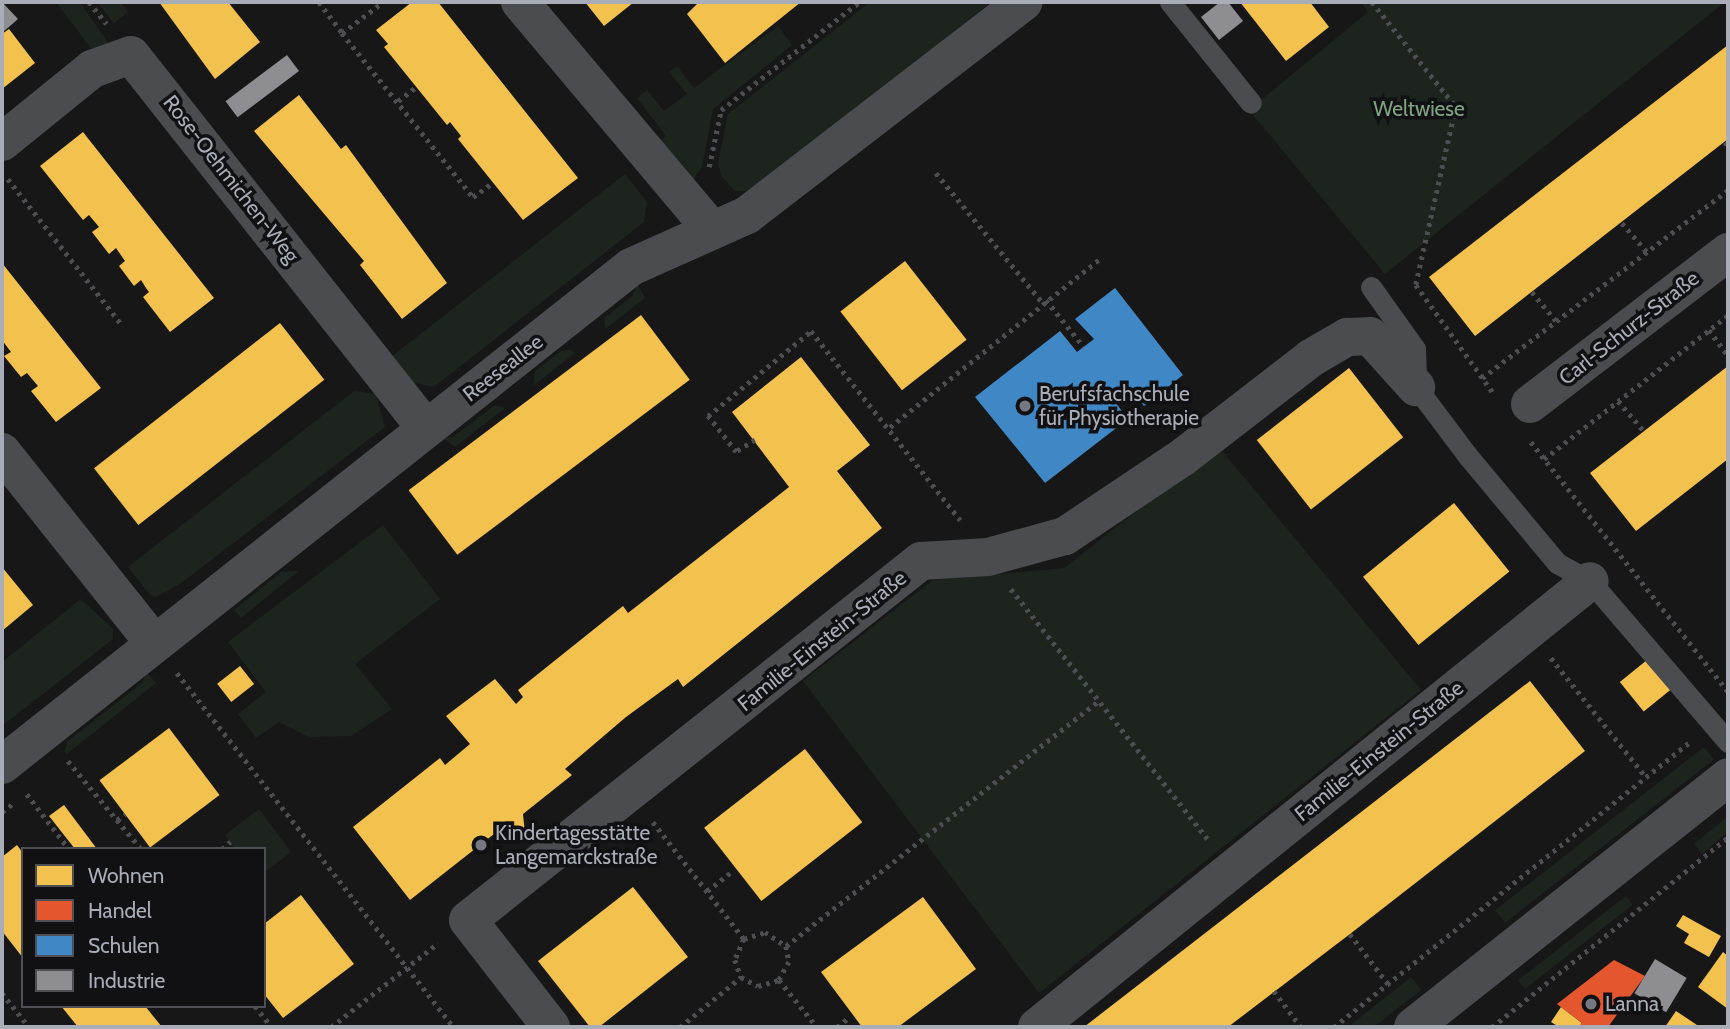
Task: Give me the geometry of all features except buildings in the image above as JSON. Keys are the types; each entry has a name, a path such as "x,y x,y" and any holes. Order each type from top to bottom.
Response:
{"street":[{"path":"520,2 700,216"},
{"name":"Reeseallee","path":"3,764 153,642 631,267 700,216 747,215 1024,2"},
{"name":"Rose-Oehmichen-Weg","path":"2,142 92,69 131,55 426,429"},
{"name":"Carl-Schurz-Straße","path":"1519,414 1728,252"},
{"name":"Familie-Einstein-Straße","path":"551,1027 468,920 922,561 988,557 1037,547 1065,536 1183,457 1311,358 1347,337 1370,336 1416,387"},
{"path":"2,452 153,642"},
{"name":"Familie-Einstein-Straße","path":"1037,1027 1590,581"},
{"path":"1413,1027 1728,777"}],"lane":[{"path":"1170,2 1251,103"},
{"path":"1371,287 1415,349 1416,387 1557,563 1590,581 1728,742"}],"path":[{"path":"319,2 473,197 492,183"},
{"path":"342,33 383,2"},
{"path":"700,216 721,110 859,2"},
{"path":"1372,2 1456,107 1416,285 1482,378 1519,414 1544,459 1728,691"},
{"path":"398,101 417,86"},
{"path":"2,171 121,325"},
{"path":"936,173 1084,347"},
{"path":"1482,378 1728,190"},
{"path":"1622,223 1647,252"},
{"path":"890,426 1101,257"},
{"path":"1532,292 1556,321"},
{"path":"1544,459 1728,315"},
{"path":"1709,330 1728,355"},
{"path":"755,440 736,452 708,416 811,331 890,426 1098,701 1231,869"},
{"path":"1618,401 1644,431"},
{"path":"1529,630 1646,777"},
{"path":"153,642 454,1027"},
{"path":"786,946 1098,701"},
{"path":"1334,1027 1713,724"},
{"path":"45,732 139,847"},
{"path":"3,764 67,847"},
{"path":"631,793 744,939"},
{"path":"117,821 125,814"},
{"path":"1492,1027 1728,837"},
{"path":"224,847 230,842"},
{"path":"707,891 731,872"},
{"path":"765,932 786,946 789,962 779,980 758,986 741,977 735,960 744,939 765,932"},
{"path":"1350,934 1389,985"},
{"path":"331,1027 407,967"},
{"path":"680,1027 741,977"},
{"path":"779,980 817,1027"},
{"path":"1274,991 1301,1027"},
{"path":"2,993 29,1027"},
{"path":"257,1008 272,1027"},
{"path":"836,1027 847,1019"}],"green space":[{"path":"56,2 80,2 111,47 93,51"},
{"path":"97,2 120,2 128,12 114,23"},
{"path":"870,2 991,2 755,191 735,191 722,177 718,163 728,114"},
{"name":"Weltwiese","path":"1361,2 1725,2 1385,274 1249,110 1368,12"},
{"path":"778,26 792,45 713,109 702,167 692,182 651,147 666,136 637,98 647,90 664,111 687,94 669,72 677,66 694,88"},
{"path":"625,174 647,202 644,222 434,387 412,382 386,361"},
{"path":"638,284 645,298 605,329 605,318 633,295"},
{"path":"570,350 575,353 533,386 535,371 561,351"},
{"path":"354,391 376,394 385,427 180,584 156,597 150,595 128,567"},
{"path":"495,405 505,408 455,447 443,438 453,437"},
{"path":"1219,447 1421,690 1039,993 803,681 933,580 1064,568"},
{"path":"383,525 440,599 355,664 392,709 351,736 309,737 279,722 256,738 238,714 266,692 228,642"},
{"path":"299,571 241,618 234,610 281,572"},
{"path":"81,599 113,629 113,639 2,726 2,662"},
{"path":"146,671 156,683 67,754 64,751 68,741 143,682"},
{"path":"1704,747 1714,760 1505,923 1495,910"},
{"path":"259,809 291,852 266,871 266,847 234,847 225,835"},
{"path":"1728,816 1728,832 1702,854 1694,844"},
{"path":"1626,896 1633,905 1525,989 1518,980"},
{"path":"1411,977 1421,990 1374,1027 1348,1027"}],"place":[{"name":"Berufsfachschule für Physiotherapie","path":"1025,406"},
{"name":"Kindertagesstätte Langemarckstraße","path":"481,845"},
{"name":"Lanna","path":"1591,1004"}]}
